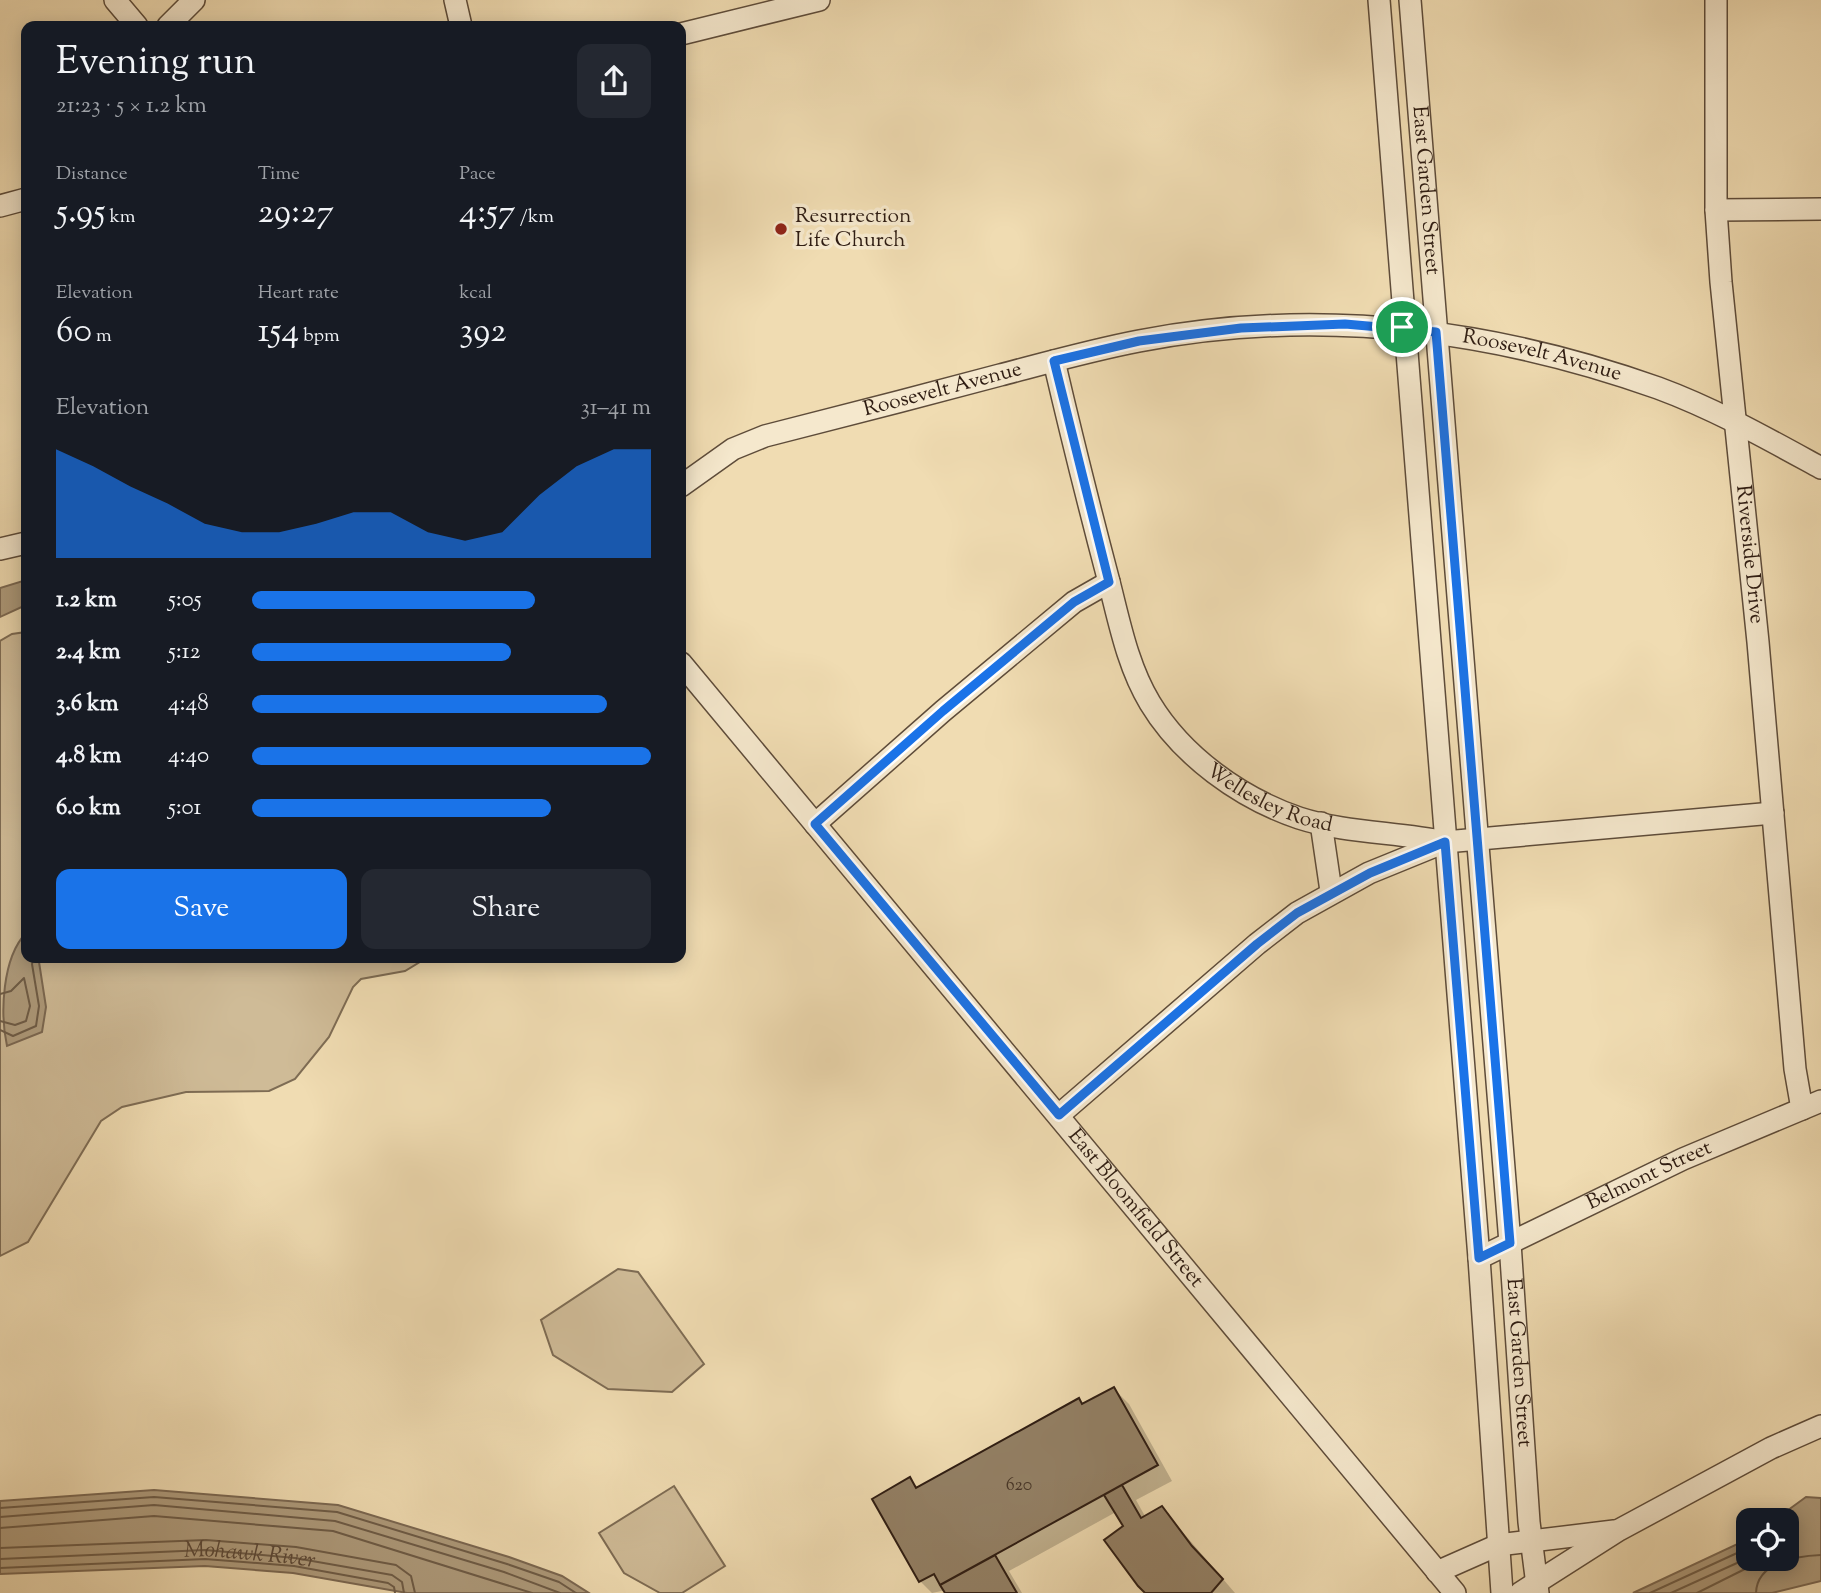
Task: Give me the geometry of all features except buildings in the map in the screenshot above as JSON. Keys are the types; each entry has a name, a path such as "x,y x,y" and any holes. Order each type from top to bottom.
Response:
{"street":[{"path":"115,0 133,21"},
{"path":"173,21 194,0"},
{"path":"455,0 460,21"},
{"path":"686,33 819,0"},
{"name":"East Garden Street","path":"1379,0 1402,327 1479,1258 1502,1593"},
{"name":"East Garden Street","path":"1410,0 1510,1243 1531,1540 1532,1590"},
{"name":"Riverside Drive","path":"1716,0 1716,210 1721,282 1737,423 1795,1069 1811,1105"},
{"path":"0,206 21,200"},
{"path":"1716,210 1821,209"},
{"name":"Roosevelt Avenue","path":"686,482 733,449 765,436 1054,361 1139,341 1241,328 1345,324 1436,332 1589,367 1660,389 1737,423 1821,468"},
{"name":"Wellesley Road","path":"1054,361 1128,655 1149,702 1172,734 1197,759 1242,792 1298,817 1321,823 1445,842 1773,813"},
{"path":"0,549 21,544"},
{"path":"815,824 1064,611 1109,582"},
{"name":"East Bloomfield Street","path":"686,669 1455,1593"},
{"path":"1321,823 1331,891"},
{"path":"1059,1115 1257,944 1331,891 1445,842"},
{"name":"Belmont Street","path":"1479,1258 1682,1159 1811,1105"},
{"path":"1532,1590 1619,1530 1771,1448 1821,1426"},
{"path":"1437,1572 1498,1545 1619,1530"}],"shaded area":[{"path":"21,633 21,963 418,963 405,971 361,979 353,987 329,1037 295,1079 269,1091 186,1092 122,1107 101,1121 28,1242 0,1256 0,641 12,634"},
{"path":"618,1269 638,1272 704,1364 672,1392 608,1389 553,1355 541,1320"},
{"path":"674,1486 725,1566 682,1593 660,1593 624,1573 599,1533"}],"water":[{"path":"21,582 21,607 0,617 0,588"},
{"path":"21,940 21,963 39,963 46,1007 42,1032 7,1046 5,987"},
{"name":"Mohawk River","path":"154,1490 338,1505 509,1557 562,1576 589,1593 407,1593 293,1573 205,1566 0,1574 0,1501"},
{"path":"1806,1497 1821,1498 1821,1581 1772,1593 1633,1593 1736,1545 1736,1571 1799,1571 1799,1508 1791,1508"}],"place":[{"name":"Resurrection Life Church","path":"781,229"}],"route":[{"path":"1345,324 1402,327 1436,332 1510,1243 1479,1258 1445,842 1331,891 1297,913 1257,944 1059,1115 815,824 943,711 1074,602 1109,582 1054,361 1139,341 1241,328 1345,324"}]}
